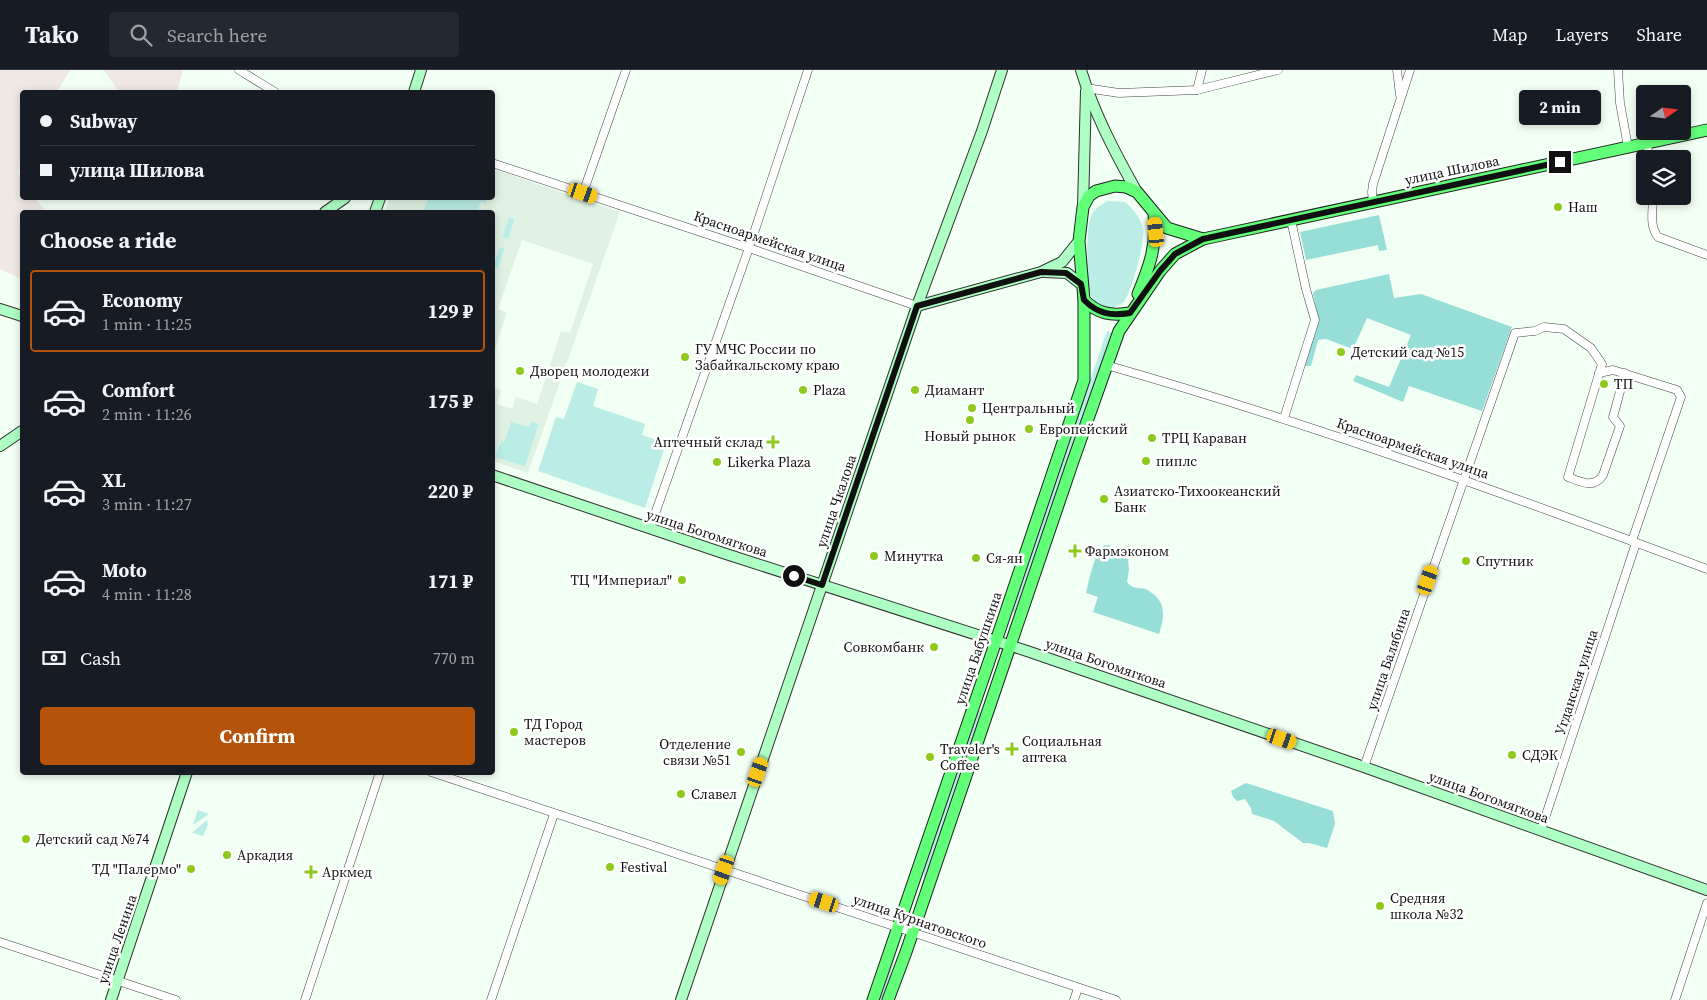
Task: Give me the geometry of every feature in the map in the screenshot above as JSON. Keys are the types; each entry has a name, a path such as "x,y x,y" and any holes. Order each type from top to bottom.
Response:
{"main road":[{"path":"415,90 421,70"},
{"name":"улица Чкалова","path":"681,1000 917,306 982,131 1002,70"},
{"path":"1081,70 1086,88 1111,144 1137,192 1167,228 1203,239"},
{"path":"1086,88 1079,241 1081,284 1084,300 1092,308 1104,314 1118,315 1130,313"},
{"name":"улица Шилова","path":"1203,239 1707,130"},
{"path":"1082,207 1089,196 1106,187 1126,187 1137,192"},
{"path":"327,210 342,200"},
{"path":"1130,313 1145,278 1154,248 1156,232 1154,214"},
{"path":"888,1000 1119,331 1160,271 1175,254 1203,239"},
{"path":"917,306 1041,272 1062,262 1079,241"},
{"path":"1041,272 1066,273 1081,284"},
{"name":"улица Бабушкина","path":"873,1000 1084,380 1084,300"},
{"path":"0,309 20,315"},
{"path":"0,446 20,432"},
{"name":"улица Богомягкова","path":"495,476 822,585 1010,645 1364,767 1707,890"},
{"name":"улица Ленина","path":"111,1000 186,775"}],"street":[{"path":"239,70 272,90"},
{"path":"583,193 626,70"},
{"path":"650,528 749,248 808,70"},
{"path":"1196,90 1202,70"},
{"path":"1086,88 1119,93 1196,90 1278,70"},
{"path":"1397,70 1400,100"},
{"path":"1374,202 1372,184 1410,70"},
{"path":"1618,70 1620,103 1628,147"},
{"path":"1646,143 1648,150"},
{"name":"Красноармейская улица","path":"495,164 917,306"},
{"path":"1653,205 1652,224 1654,232 1658,237 1707,254"},
{"path":"1284,418 1315,320 1306,289 1291,220"},
{"name":"улица Балябина","path":"1364,767 1515,333 1535,331 1544,327 1564,329 1583,341 1599,358 1602,364 1599,373"},
{"name":"Красноармейская улица","path":"1106,365 1284,418 1463,480 1707,569"},
{"name":"Угданская улица","path":"1540,830 1681,397 1677,390 1625,373 1613,370 1599,373"},
{"path":"1599,373 1568,477 1590,484 1598,482 1603,475 1620,426 1613,417 1625,373"},
{"path":"305,1000 379,775"},
{"name":"улица Курнатовского","path":"439,775 1116,1000"},
{"path":"491,1000 554,814"},
{"path":"1675,1000 1707,903"},
{"path":"0,942 176,1000"},
{"path":"1074,1000 1078,988"}],"shaded area":[{"path":"0,70 70,70 58,90 20,90 20,164 18,172 20,176 20,200 37,200 44,210 20,210 20,278 0,269"},
{"path":"104,70 183,70 178,90 118,90"},
{"path":"495,170 620,212 528,473 495,462 495,457 495,388 501,390 497,404 512,409 516,397 537,404 561,331 570,333 593,264 522,240 498,309 507,312 495,349 495,268 498,269 505,249 499,247 495,260 495,210 479,210 481,202 486,204 487,200 495,200","holes":["509,217 515,219 508,239 502,237","511,421 529,427 531,421 539,424 525,467 495,457 500,441 504,442"]},
{"path":"389,200 427,200 424,210 386,210"},
{"path":"427,200 487,200 486,204 481,202 479,210 424,210"},
{"path":"1107,201 1125,202 1138,217 1143,228 1138,264 1128,294 1122,303 1108,309 1096,302 1088,290 1087,261 1091,217 1095,210"},
{"path":"1379,215 1387,250 1379,251 1378,245 1306,260 1300,232"},
{"path":"509,217 515,219 508,239 502,237"},
{"path":"499,246 505,248 498,269 495,268"},
{"path":"1389,274 1394,298 1421,294 1512,327 1482,411 1409,386 1403,402 1353,381 1356,375 1389,387 1411,335 1367,318 1353,349 1326,339 1318,340 1311,366 1304,366 1318,318 1313,293 1316,290"},
{"path":"1107,331 1113,333 1017,613 1011,611"},
{"path":"577,382 598,389 593,406 645,424 642,435 666,443 645,508 538,471 556,417 564,419"},
{"path":"511,421 529,427 531,421 539,424 525,467 495,457 501,441 504,442"},
{"path":"1105,545 1111,546 1120,555 1128,559 1127,582 1129,585 1147,589 1157,597 1163,612 1159,634 1093,612 1098,597 1086,593 1095,559 1101,548"},
{"path":"993,665 979,709 981,714 916,908 924,877 924,868"},
{"path":"1246,783 1333,811 1335,824 1327,848 1303,843 1274,821 1252,814 1251,808 1245,799 1237,801 1231,791"},
{"path":"198,810 209,814 193,825"},
{"path":"207,820 208,825 203,836 192,833"},
{"path":"899,943 885,1000 880,1000"}],"place":[{"name":"Наш","path":"1558,207"},
{"name":"Детский сад №15","path":"1341,352"},
{"name":"ГУ МЧС России по Забайкальскому краю","path":"685,357"},
{"name":"Дворец молодежи","path":"520,371"},
{"name":"ТП","path":"1604,384"},
{"name":"Plaza","path":"803,390"},
{"name":"Диамант","path":"915,390"},
{"name":"Центральный","path":"972,408"},
{"name":"Новый рынок","path":"970,420"},
{"name":"Европейский","path":"1029,429"},
{"name":"ТРЦ Караван","path":"1152,438"},
{"name":"Аптечный склад","path":"773,442"},
{"name":"пиплс","path":"1146,461"},
{"name":"Likerka Plaza","path":"717,462"},
{"name":"Азиатско-Тихоокеанский Банк","path":"1104,499"},
{"name":"Фармэконом","path":"1075,551"},
{"name":"Минутка","path":"874,556"},
{"name":"Ся-ян","path":"976,558"},
{"name":"Спутник","path":"1466,561"},
{"name":"ТЦ \"Империал\"","path":"682,580"},
{"name":"Совкомбанк","path":"934,647"},
{"name":"ТД Город мастеров","path":"514,732"},
{"name":"Социальная аптека","path":"1012,749"},
{"name":"Отделение связи №51","path":"741,752"},
{"name":"СДЭК","path":"1512,755"},
{"name":"Traveler's Coffee","path":"930,757"},
{"name":"Славел","path":"681,794"},
{"name":"Детский сад №74","path":"26,839"},
{"name":"Аркадия","path":"227,855"},
{"name":"Festival","path":"610,867"},
{"name":"ТД \"Палермо\"","path":"191,869"},
{"name":"Аркмед","path":"311,872"},
{"name":"Средняя школа №32","path":"1380,906"}],"route":[{"path":"794,576 822,585 917,306 1041,272 1066,273 1081,284 1084,300 1092,308 1104,314 1118,315 1130,313 1160,271 1175,254 1203,239 1560,162"}]}
